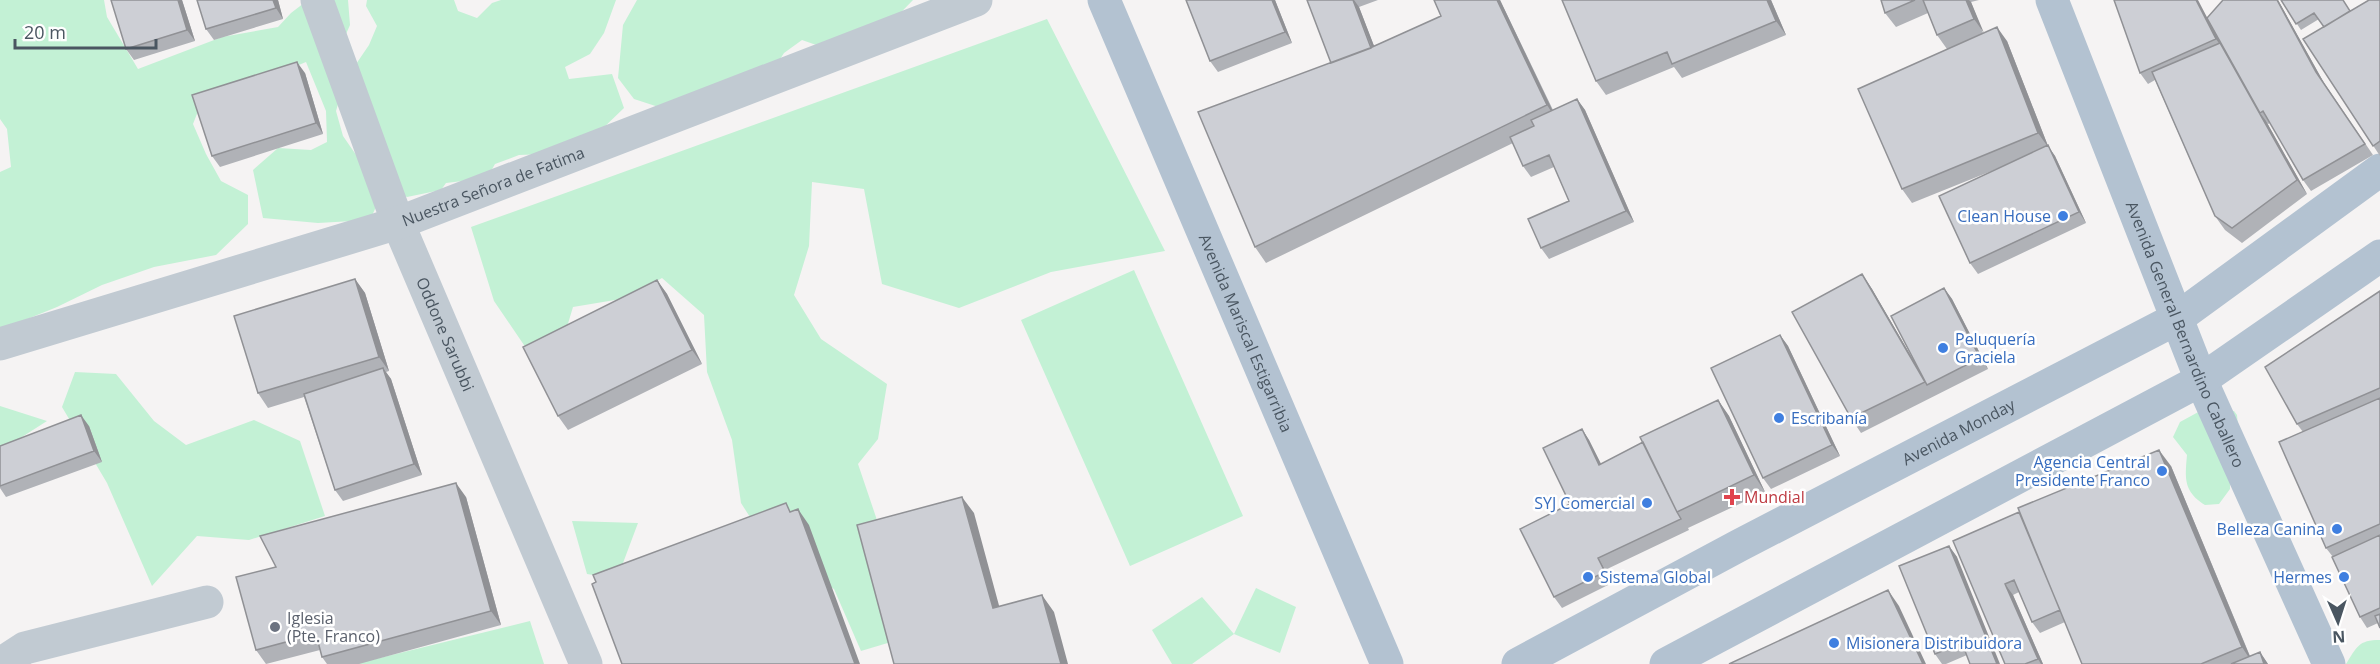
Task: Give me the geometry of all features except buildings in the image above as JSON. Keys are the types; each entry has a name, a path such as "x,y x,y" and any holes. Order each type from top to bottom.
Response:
{"main road":[{"name":"Avenida Mariscal Estigarribia","path":"1104,0 1387,664"},
{"name":"Avenida General Bernardino Caballero","path":"2052,0 2201,380 2329,664"},
{"name":"Avenida Monday","path":"1518,664 1740,545 2176,319 2380,170"},
{"path":"1666,664 2201,380 2380,256"}],"street":[{"name":"Oddone Sarubbi","path":"317,0 398,223 586,664"},
{"name":"Nuestra Señora de Fatima","path":"0,344 398,223 976,0"},
{"path":"0,664 25,648 207,602"}],"green space":[{"path":"0,0 104,0 107,17 138,69 222,37 278,27 308,0 348,0 350,25 336,57 345,80 336,111 343,136 361,162 352,70 369,45 377,26 366,6 367,0 454,0 458,11 477,18 492,3 501,0 616,0 604,33 590,54 565,67 569,79 612,74 624,108 598,133 545,154 519,155 495,164 487,178 446,183 441,190 407,197 385,187 370,220 318,223 263,218 253,170 278,148 311,150 327,142 326,111 306,62 200,106 193,124 206,154 221,181 248,195 248,224 216,255 154,267 102,285 57,307 0,330 0,172 11,167 7,129 0,119"},
{"path":"637,0 913,0 874,40 839,53 802,40 784,53 775,67 680,114 634,99 618,78 623,25"},
{"path":"1047,19 1165,251 1051,272 959,308 882,284 864,189 812,182 809,246 794,295 821,339 887,384 878,439 858,464 879,526 921,633 861,651 834,589 771,550 741,503 732,440 707,372 704,315 662,278 627,298 573,307 560,350 526,348 494,301 471,227"},
{"path":"1134,270 1243,516 1130,566 1021,320"},
{"path":"75,372 116,374 154,421 186,445 254,420 300,441 325,516 249,540 197,536 152,586 107,483 62,407"},
{"path":"0,406 47,421 0,451"},
{"path":"2202,410 2234,411 2237,415 2239,438 2230,477 2230,489 2219,504 2205,505 2193,495 2186,477 2187,455 2173,437 2180,422"},
{"path":"572,521 638,523 617,579 587,574"},
{"path":"1256,588 1296,607 1280,653 1234,634"},
{"path":"1202,597 1234,634 1192,664 1172,664 1152,630"},
{"path":"530,621 544,664 355,664"},
{"path":"2380,640 2380,664 2346,664 2362,643"}],"place":[{"name":"Clean House","path":"2063,216"},
{"name":"Peluquería Graciela","path":"1943,348"},
{"name":"Escribanía","path":"1779,418"},
{"name":"Agencia Central Presidente Franco","path":"2162,471"},
{"name":"Mundial","path":"1732,497"},
{"name":"SYJ Comercial","path":"1647,503"},
{"name":"Belleza Canina","path":"2337,529"},
{"name":"Sistema Global","path":"1588,577"},
{"name":"Hermes","path":"2344,577"},
{"name":"Iglesia (Pte. Franco)","path":"275,627"},
{"name":"Misionera Distribuidora","path":"1834,643"}]}
